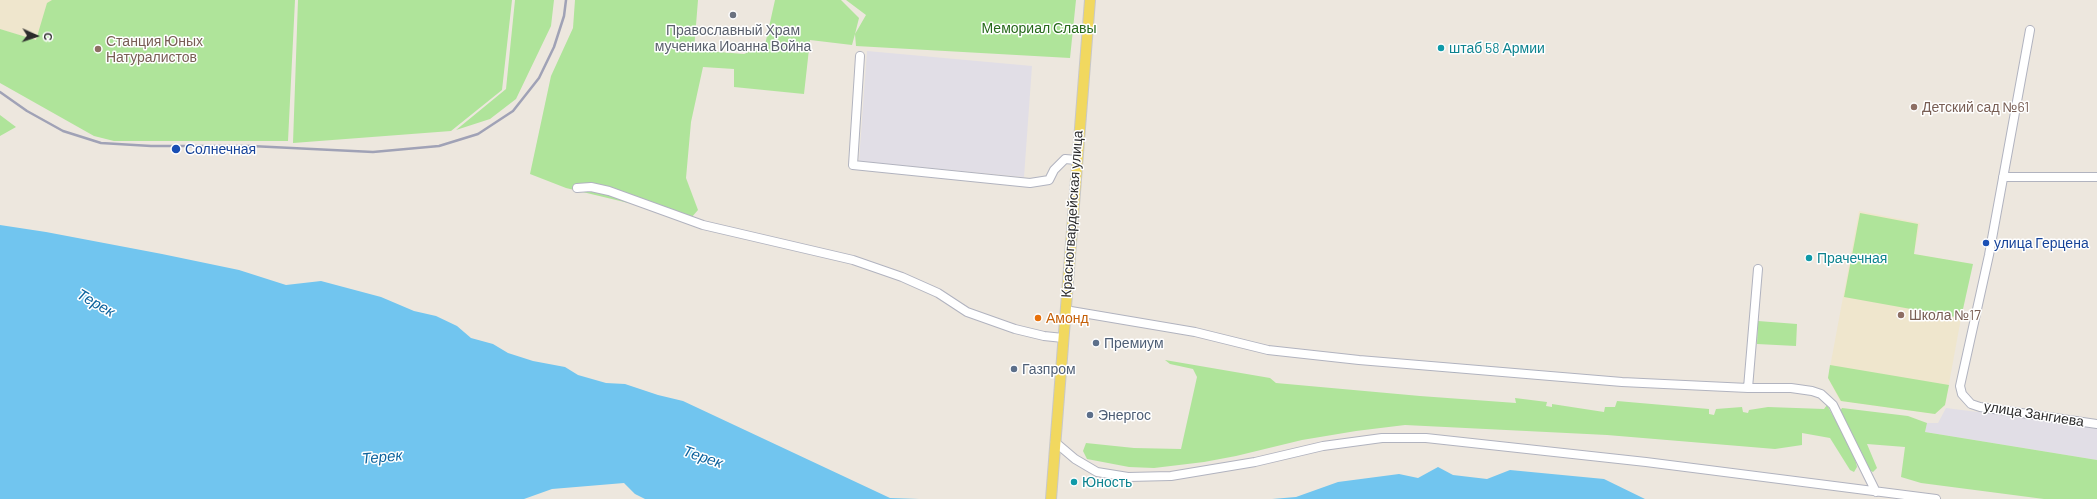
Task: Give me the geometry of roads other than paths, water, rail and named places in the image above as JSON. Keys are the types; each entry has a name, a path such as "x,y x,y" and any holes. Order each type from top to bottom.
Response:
{"main road":[{"name":"Красногвардейская улица","path":"1051,499 1076,160 1090,0"}],"street":[{"path":"2030,30 2003,177 2097,178"},
{"path":"860,56 853,164 1030,183 1049,180 1054,170 1065,159 1076,160"},
{"name":"улица Зангиева","path":"2003,177 1989,254 1960,386 1962,394 1971,404 1980,407 2097,424"},
{"path":"577,188 591,187 609,191 703,225 853,260 938,293 967,312 1015,329 1044,336 1063,338"},
{"path":"1748,388 1758,269"},
{"path":"1065,310 1195,332 1268,350 1344,359 1608,381 1748,388 1791,388 1812,391 1827,398 1832,405 1876,492"},
{"path":"1055,442 1075,459 1097,472 1128,477 1178,475 1255,462 1323,446 1382,438 1426,438 1638,461 1936,499"}],"water":[{"name":"Терек","path":"0,225 46,232 239,270 286,285 321,281 381,297 414,311 436,316 457,326 471,338 493,344 508,353 533,361 565,367 578,375 606,383 625,384 658,395 683,401 890,498 919,499 645,499 635,494 624,483 552,489 524,499 0,499"},
{"path":"1438,467 1453,475 1487,479 1510,470 1604,479 1645,499 1272,499 1296,497 1338,482 1399,474 1418,478"}],"railway":[{"path":"0,92 27,111 63,131 101,143 151,146 251,146 373,152 439,146 478,134 513,111 539,78 554,47 564,16 566,0"}],"place":[{"name":"Православный Храм мученика Иоанна Война","path":"733,15"},
{"name":"штаб 58 Армии","path":"1441,48"},
{"name":"Станция Юных Натуралистов","path":"98,49"},
{"name":"Детский сад №61","path":"1914,107"},
{"name":"Солнечная","path":"176,149"},
{"name":"улица Герцена","path":"1986,243"},
{"name":"Прачечная","path":"1809,258"},
{"name":"Школа №17","path":"1901,315"},
{"name":"Амонд","path":"1038,318"},
{"name":"Премиум","path":"1096,343"},
{"name":"Газпром","path":"1014,369"},
{"name":"Энергос","path":"1090,415"},
{"name":"Юность","path":"1074,482"}],"park label":[{"name":"Мемориал Славы","path":"1039,28"}]}
